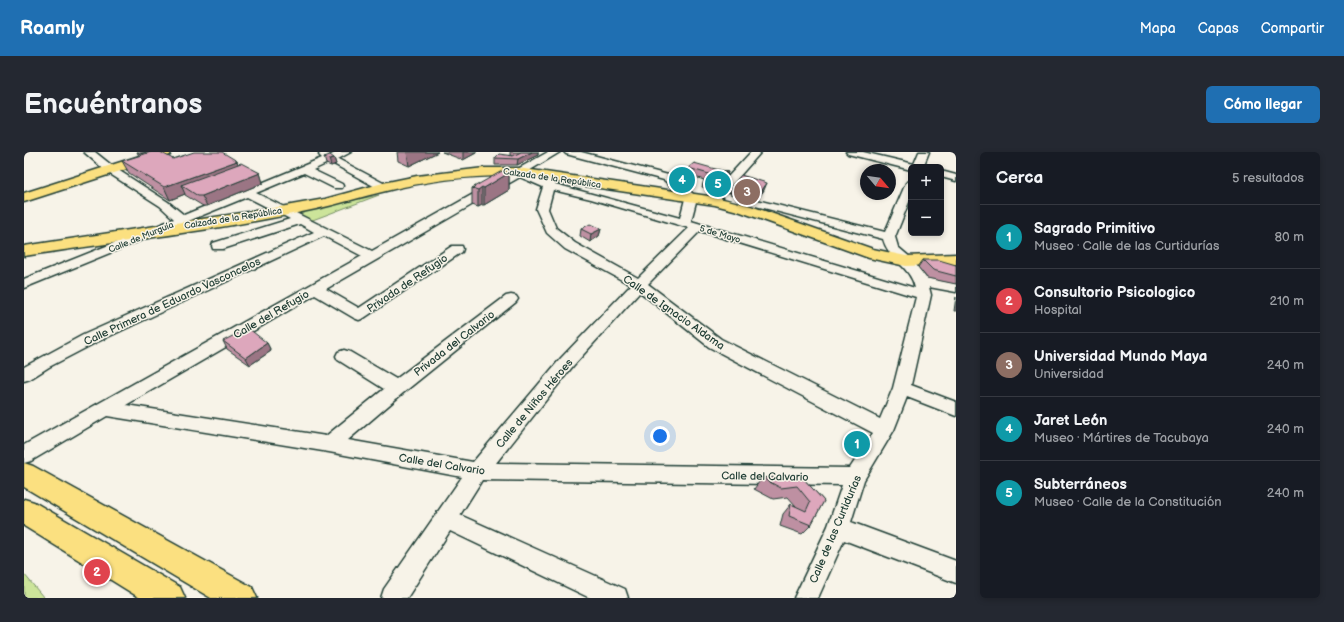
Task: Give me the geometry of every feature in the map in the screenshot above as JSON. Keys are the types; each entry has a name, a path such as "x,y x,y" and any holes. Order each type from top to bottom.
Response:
{"main road":[{"path":"24,198 165,152"},
{"name":"Calzada de la República","path":"24,251 283,211 328,202 383,188 454,174 493,171 518,172 551,182 588,189 715,201 744,208 869,253 906,261 956,259"},
{"path":"24,474 241,598"},
{"path":"24,511 169,598"}],"street":[{"path":"88,152 111,170 164,204 182,220"},
{"path":"316,152 330,158 383,188"},
{"name":"Calle de Murguía","path":"24,284 346,152"},
{"name":"Calle del Refugio","path":"24,455 554,152"},
{"path":"569,152 668,178 682,188 692,198"},
{"path":"715,201 717,195 756,152"},
{"path":"851,152 908,166"},
{"path":"919,164 924,152"},
{"path":"303,169 338,186"},
{"path":"944,175 956,178"},
{"name":"Calle de Ignacio Aldama","path":"551,182 542,209 551,230 570,246 640,285 715,343 885,430"},
{"name":"5 de Mayo","path":"588,189 691,225 922,288 956,288"},
{"path":"908,190 889,237 892,248 906,261 922,288"},
{"path":"247,193 372,256"},
{"path":"730,196 889,237"},
{"name":"Calle de Niños Héroes","path":"393,598 447,519 477,471 567,362 640,285 691,225 692,198"},
{"path":"218,246 301,220"},
{"name":"Calle Primera de Eduardo Vasconcelos","path":"24,375 43,363 89,339 323,232"},
{"name":"Privada de Refugio","path":"315,289 359,314 457,250"},
{"name":"Calle de las Curtidurías","path":"806,598 838,528 855,477 885,430 902,388 922,288"},
{"name":"Privada del Calvario","path":"329,444 397,388 511,299"},
{"path":"344,356 397,388"},
{"path":"902,388 956,409"},
{"name":"Calle del Calvario","path":"104,409 329,444 477,471 855,477"},
{"path":"447,519 616,598"},
{"path":"838,528 956,572"}],"green space":[{"path":"379,195 310,221 291,212"},
{"path":"24,574 44,598 24,598"}],"building":[{"path":"151,152 160,152 173,159 194,152 222,152 237,161 164,187 122,161"},
{"path":"521,152 532,152 518,159 495,158 499,154 513,156"},
{"path":"330,155 334,158 329,159 324,157"},
{"path":"241,163 260,173 202,196 198,196 181,185"},
{"path":"694,163 726,172 717,183 705,180 709,174 688,168"},
{"path":"502,171 509,173 484,188 482,187 478,190 472,188"},
{"path":"741,175 767,183 760,193 732,187"},
{"path":"590,224 601,229 591,234 581,229"},
{"path":"923,260 939,260 956,265 956,276 933,270"},
{"path":"248,328 267,343 246,358 223,341"},
{"path":"801,476 824,501 811,525 789,516 791,504 806,511 810,502 797,486 781,488 762,478"}],"place":[{"name":"Jaret León","path":"682,180"},
{"name":"Subterráneos","path":"718,184"},
{"name":"Universidad Mundo Maya","path":"747,192"},
{"name":"Sagrado Primitivo","path":"857,444"},
{"name":"Consultorio Psicologico","path":"97,572"}]}
